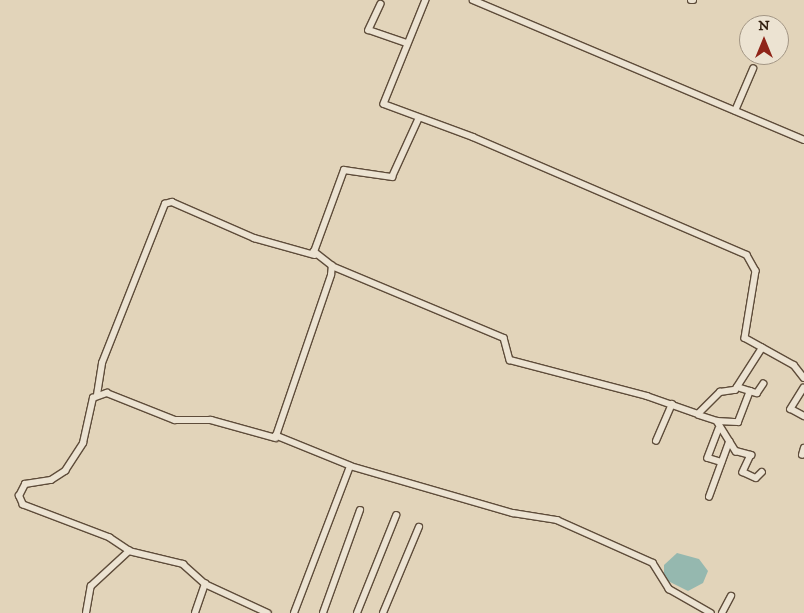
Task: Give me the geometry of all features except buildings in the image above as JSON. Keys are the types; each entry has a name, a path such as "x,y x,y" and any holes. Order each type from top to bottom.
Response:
{"street":[{"path":"426,0 406,43 383,102 418,120 473,136 747,255 756,271 743,335 762,348 794,365 804,378"},
{"path":"473,0 804,140"},
{"path":"381,4 369,30 406,43"},
{"path":"735,111 752,69"},
{"path":"315,255 344,170 392,177 418,120"},
{"path":"268,613 205,584 183,564 129,551 110,538 23,505 19,496 25,484 51,480 65,471 83,443 90,403 97,395 102,363 165,204 172,202 267,242 315,255 332,266 504,338 510,360 672,404 717,421 738,422 750,391"},
{"path":"276,438 321,312 332,266"},
{"path":"700,415 720,392 730,394 737,387 762,348"},
{"path":"737,387 757,392 763,384"},
{"path":"804,388 791,410 804,416"},
{"path":"97,395 107,393 175,420 210,420 276,438 350,466 520,515 557,520 653,563 669,589 707,612"},
{"path":"656,441 672,404"},
{"path":"717,421 719,429 736,451 751,455 743,472 756,478 762,472"},
{"path":"719,429 708,458 721,462"},
{"path":"709,497 729,442"},
{"path":"802,455 804,448"},
{"path":"294,613 350,466"},
{"path":"324,613 360,510"},
{"path":"357,613 396,516"},
{"path":"383,613 419,527"},
{"path":"86,613 91,586 129,551"},
{"path":"195,613 205,584"},
{"path":"722,613 731,596"}],"water":[{"path":"677,553 699,559 708,571 703,583 688,591 664,579 664,565"}]}
